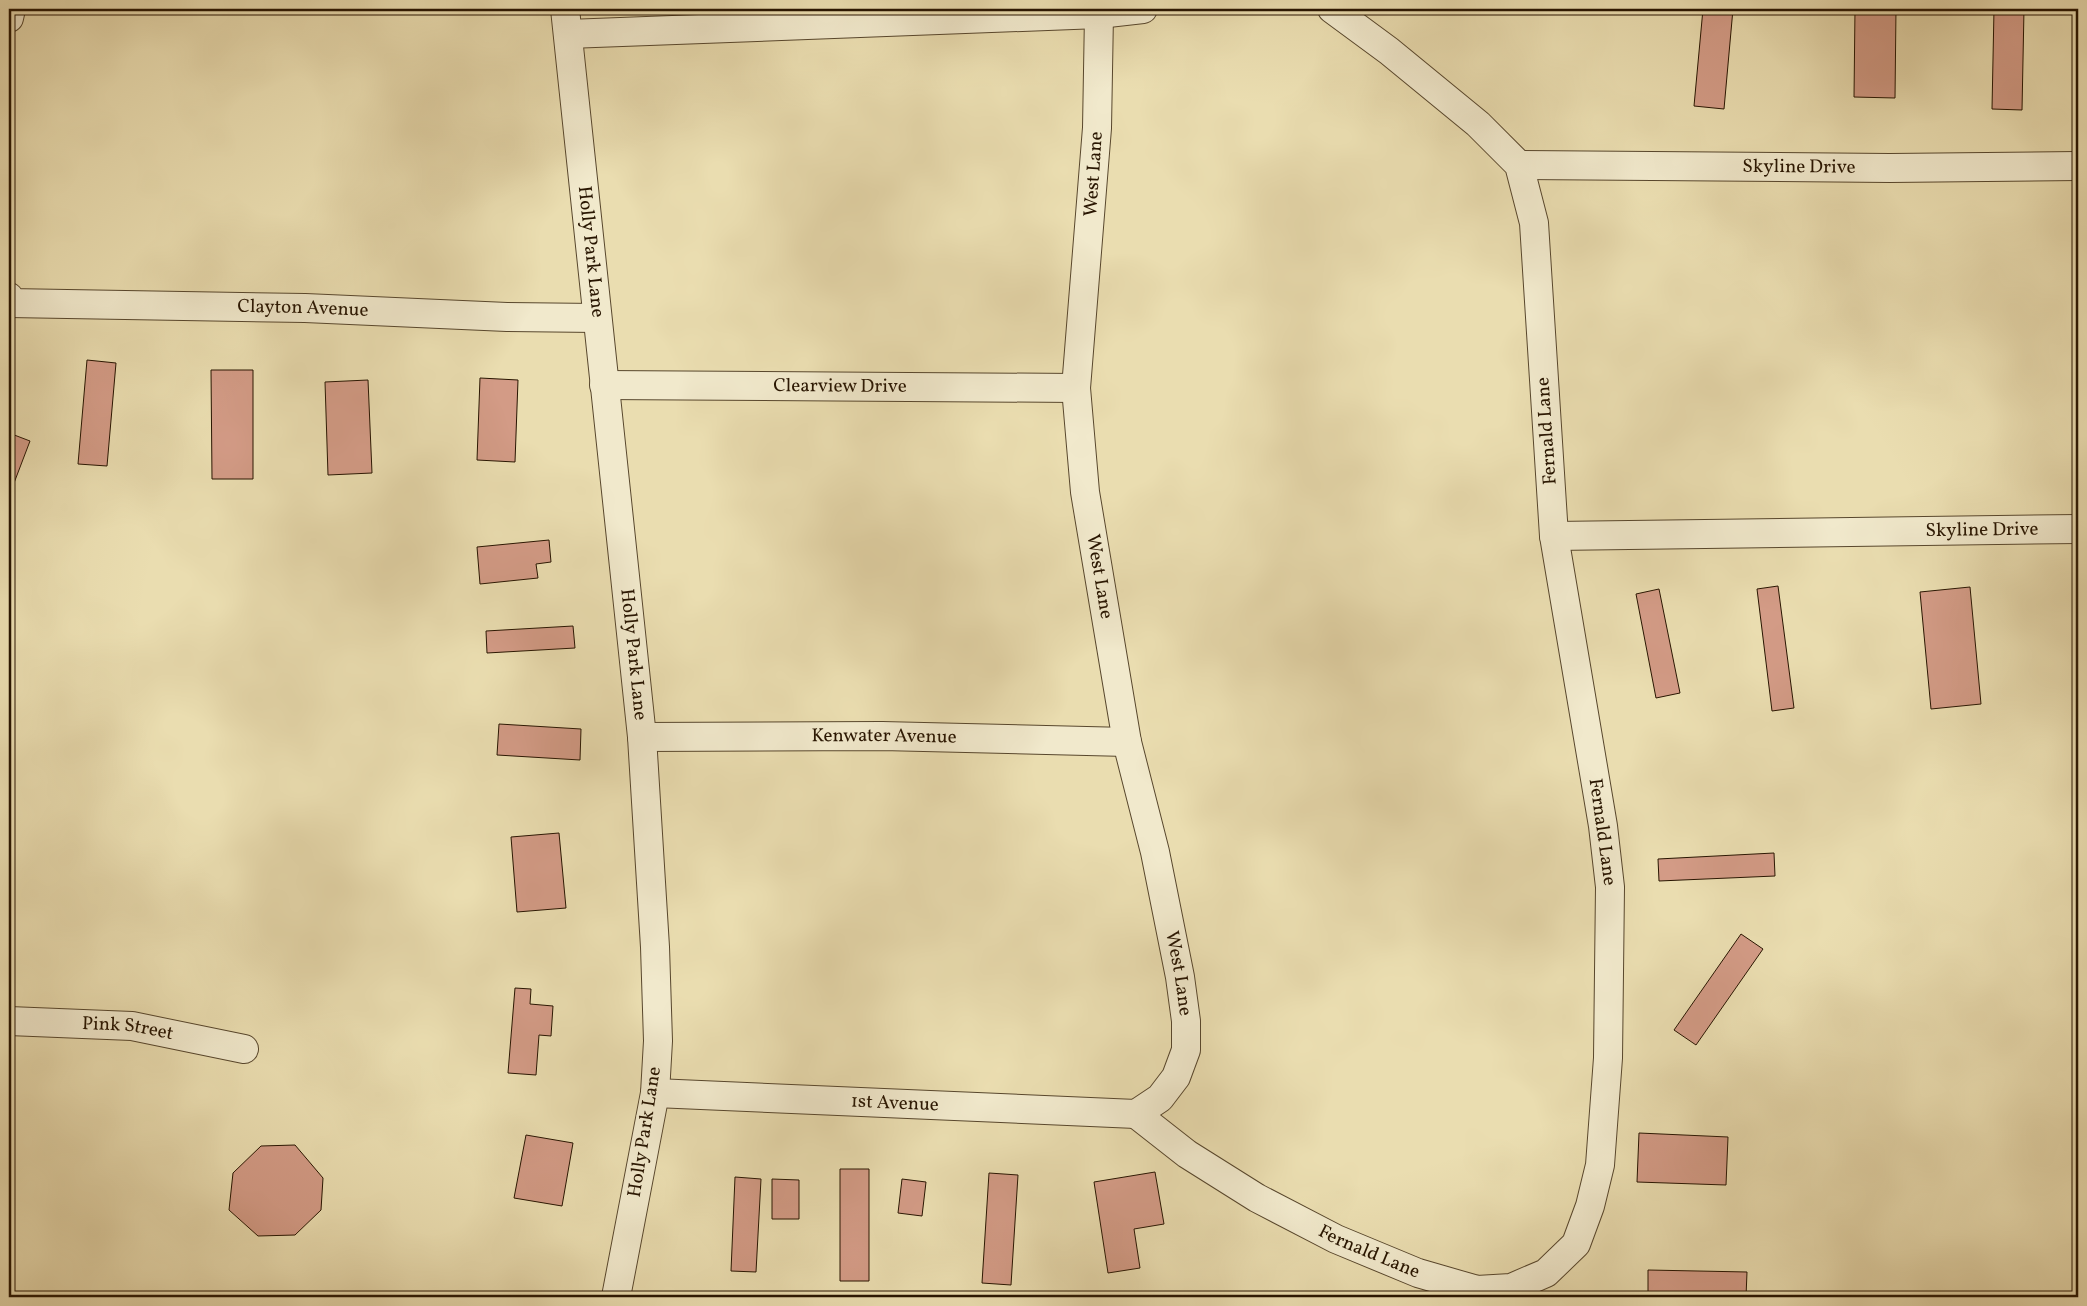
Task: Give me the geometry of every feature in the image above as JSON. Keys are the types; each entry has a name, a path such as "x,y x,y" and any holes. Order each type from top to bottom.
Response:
{"street":[{"path":"9,18 11,9"},
{"path":"567,21 1099,14 1143,9"},
{"path":"1332,9 1389,51 1478,124 1519,165"},
{"name":"West Lane","path":"1099,14 1097,128 1076,388 1085,492 1127,742 1155,852 1180,977 1186,1021 1186,1050 1176,1077 1160,1098 1136,1114"},
{"name":"Holly Park Lane","path":"567,21 642,737 656,947 658,1041 655,1093 616,1297"},
{"name":"Skyline Drive","path":"1519,165 1890,168 2078,166"},
{"name":"Fernald Lane","path":"1136,1114 1187,1154 1257,1198 1336,1239 1435,1278 1477,1290 1511,1288 1546,1274 1576,1244 1590,1206 1600,1165 1608,1058 1610,887 1604,826 1554,536 1534,224 1519,165"},
{"path":"9,297 9,303"},
{"name":"Clayton Avenue","path":"9,303 305,308 597,318"},
{"name":"Clearview Drive","path":"604,385 1076,388"},
{"name":"Skyline Drive","path":"1554,536 2078,529"},
{"name":"Kenwater Avenue","path":"642,737 882,736 1127,742"},
{"name":"Pink Street","path":"9,1021 132,1026 244,1049"},
{"name":"1st Avenue","path":"655,1093 1136,1114"}],"building":[{"path":"1703,9 1733,9 1724,109 1694,106"},
{"path":"1855,9 1896,9 1895,98 1854,97"},
{"path":"1994,9 2024,9 2022,110 1992,109"},
{"path":"87,360 116,363 107,466 78,464"},
{"path":"211,370 253,370 253,479 212,479"},
{"path":"480,378 518,380 515,462 477,460"},
{"path":"368,380 372,473 328,475 325,382"},
{"path":"9,433 30,441 14,483 9,481"},
{"path":"549,540 551,562 536,564 538,578 480,584 477,547"},
{"path":"1778,586 1794,708 1772,711 1757,589"},
{"path":"1970,587 1981,704 1931,709 1920,592"},
{"path":"1659,589 1680,693 1656,698 1636,594"},
{"path":"573,626 575,648 487,653 486,631"},
{"path":"499,724 581,729 580,760 497,755"},
{"path":"559,833 566,908 517,912 511,837"},
{"path":"1774,853 1775,876 1659,881 1658,859"},
{"path":"1741,934 1763,949 1696,1045 1674,1030"},
{"path":"515,988 531,989 530,1004 553,1006 551,1036 539,1035 536,1075 508,1073"},
{"path":"1639,1133 1728,1137 1726,1185 1637,1182"},
{"path":"526,1135 573,1143 562,1206 514,1198"},
{"path":"295,1145 323,1178 321,1210 295,1235 258,1236 229,1210 233,1173 261,1146"},
{"path":"840,1169 869,1169 869,1281 840,1281"},
{"path":"1155,1172 1164,1224 1134,1229 1140,1268 1108,1273 1094,1182"},
{"path":"989,1173 1018,1175 1011,1285 982,1283"},
{"path":"735,1177 761,1179 756,1272 731,1271"},
{"path":"772,1179 799,1180 799,1219 772,1219"},
{"path":"902,1179 926,1182 922,1216 898,1213"},
{"path":"1648,1270 1747,1272 1746,1297 1648,1296"}]}
